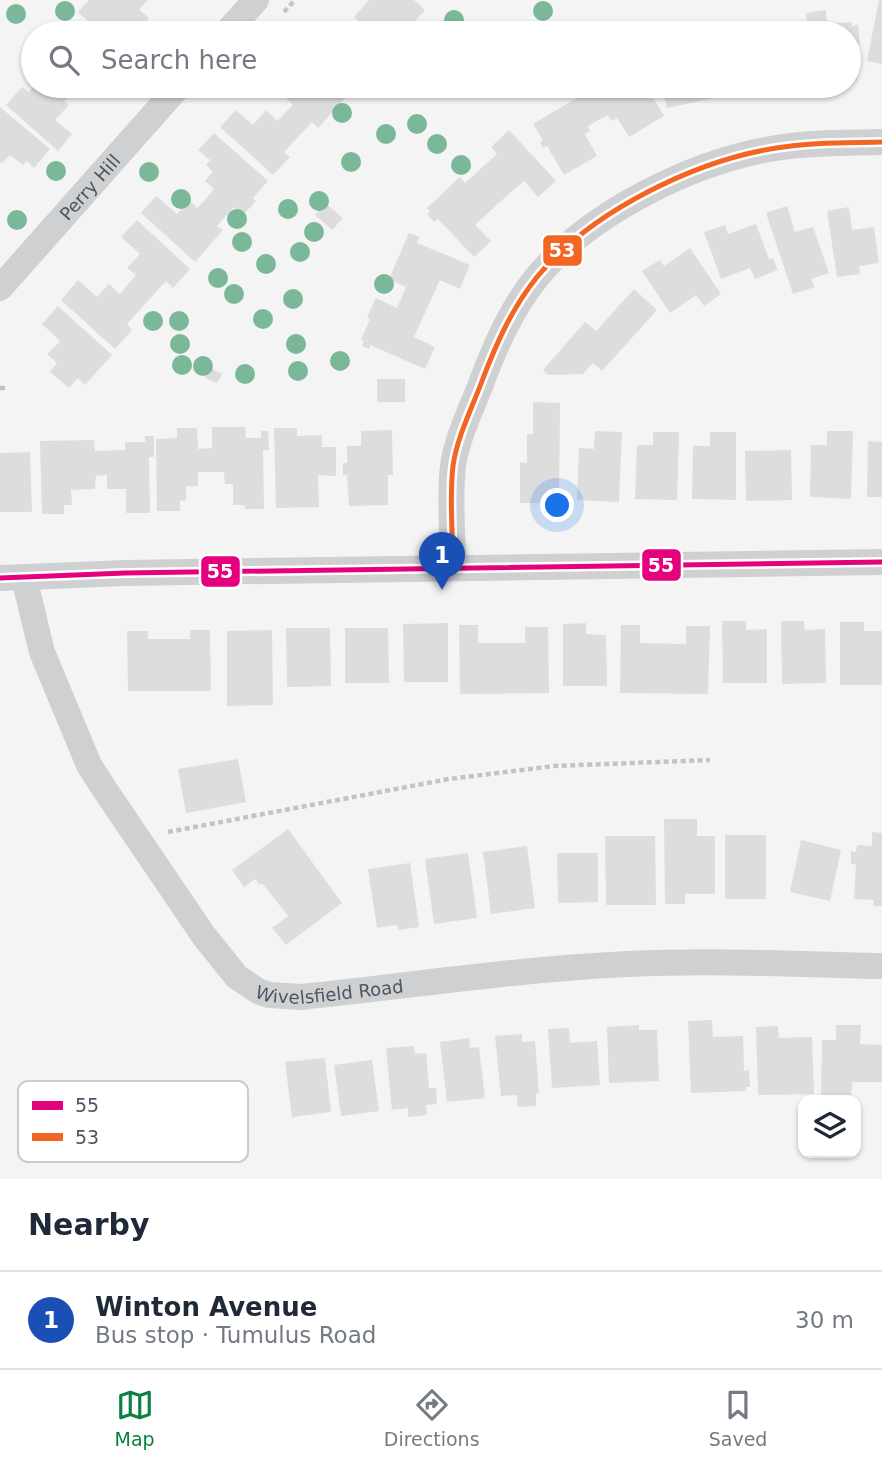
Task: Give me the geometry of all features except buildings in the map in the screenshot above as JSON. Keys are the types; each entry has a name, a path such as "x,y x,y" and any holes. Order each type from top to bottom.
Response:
{"street":[{"path":"237,21 256,0"},
{"name":"Perry Hill","path":"0,288 168,98"},
{"path":"453,568 453,464 507,322 520,299 549,263 581,235 630,203 663,184 714,162 777,148 882,142"},
{"path":"12,578 125,573 882,562"},
{"name":"Wivelsfield Road","path":"12,578 85,757 138,839 229,969 247,985 269,995 301,997 531,970 628,964 727,962 882,966"}],"path":[{"path":"0,387 8,388"},
{"path":"138,839 188,827 449,779 554,766 710,760"}],"transit line":[{"name":"53","path":"453,567 452,478 461,433 512,314 537,277 559,253 614,211 678,177 712,164 789,146 882,142"},
{"name":"55","path":"0,578 125,573 882,562"}],"place":[{"name":"Winton Avenue","path":"442,590"}]}
